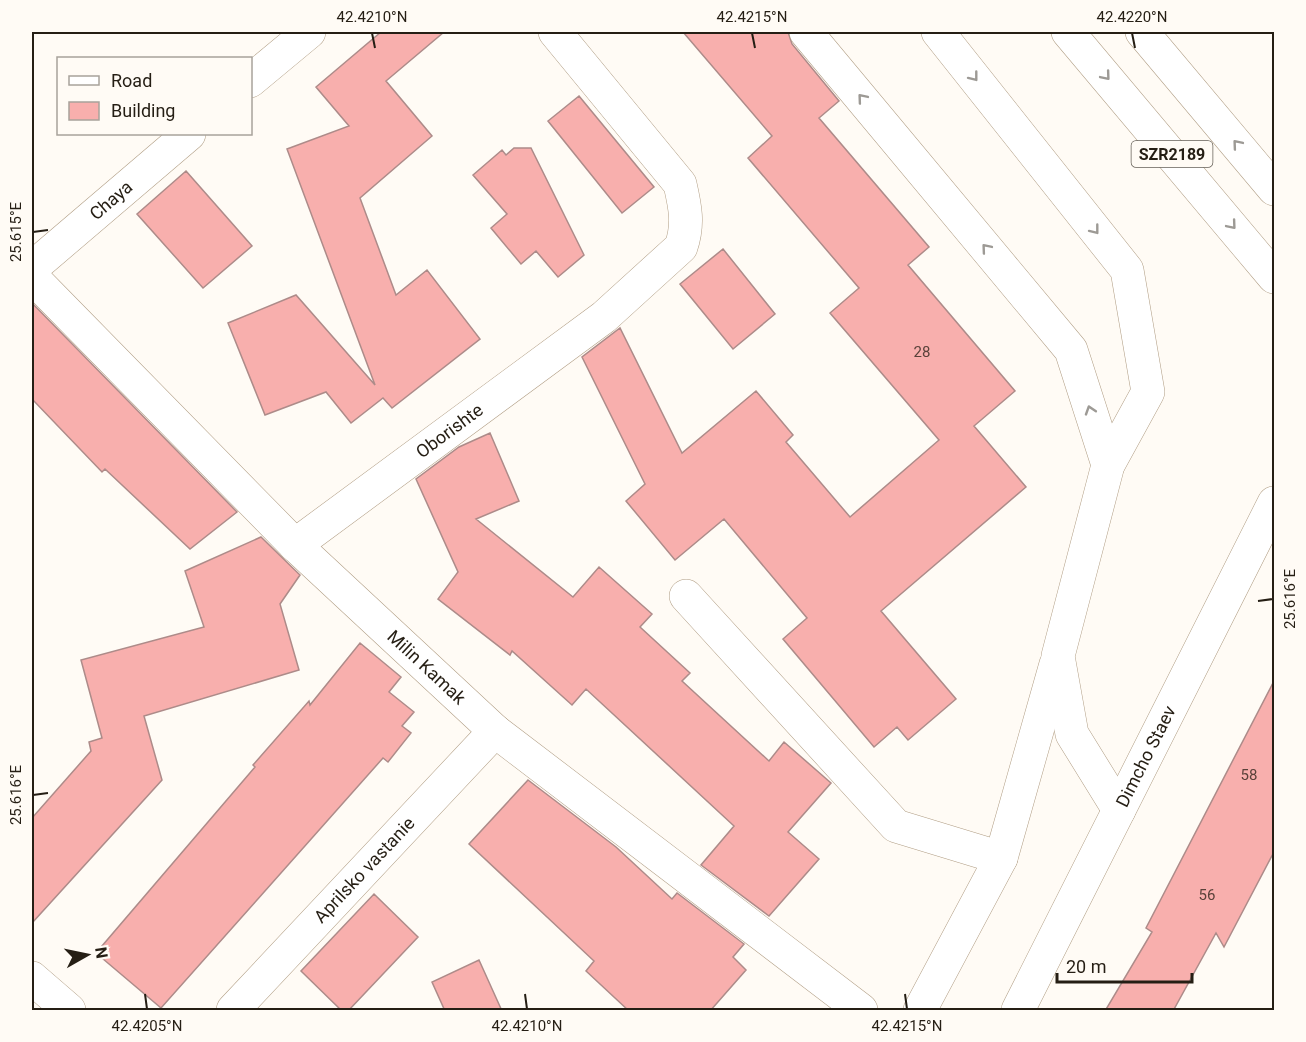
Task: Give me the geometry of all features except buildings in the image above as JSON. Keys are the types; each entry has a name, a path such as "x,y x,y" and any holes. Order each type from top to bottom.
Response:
{"street":[{"path":"252,79 309,32"},
{"name":"Oborishte","path":"295,544 604,317 681,247 686,230 686,210 680,183 555,32"},
{"path":"806,32 1071,350 1108,465"},
{"path":"920,1011 1001,858 1058,656 1108,465 1148,392 1126,270 938,32"},
{"name":"SZR2189","path":"1068,32 1275,277"},
{"name":"SZR2189","path":"1143,32 1275,189"},
{"name":"Chaya","path":"32,268 188,135"},
{"name":"Milin Kamak","path":"32,277 295,544 495,731 861,1011"},
{"name":"Dimcho Staev","path":"1018,1011 1275,503"},
{"path":"686,596 896,826 1001,858"},
{"path":"1058,656 1072,734 1119,810"},
{"name":"Aprilsko vastanie","path":"233,1011 495,731"},
{"path":"32,978 69,1011"}]}
